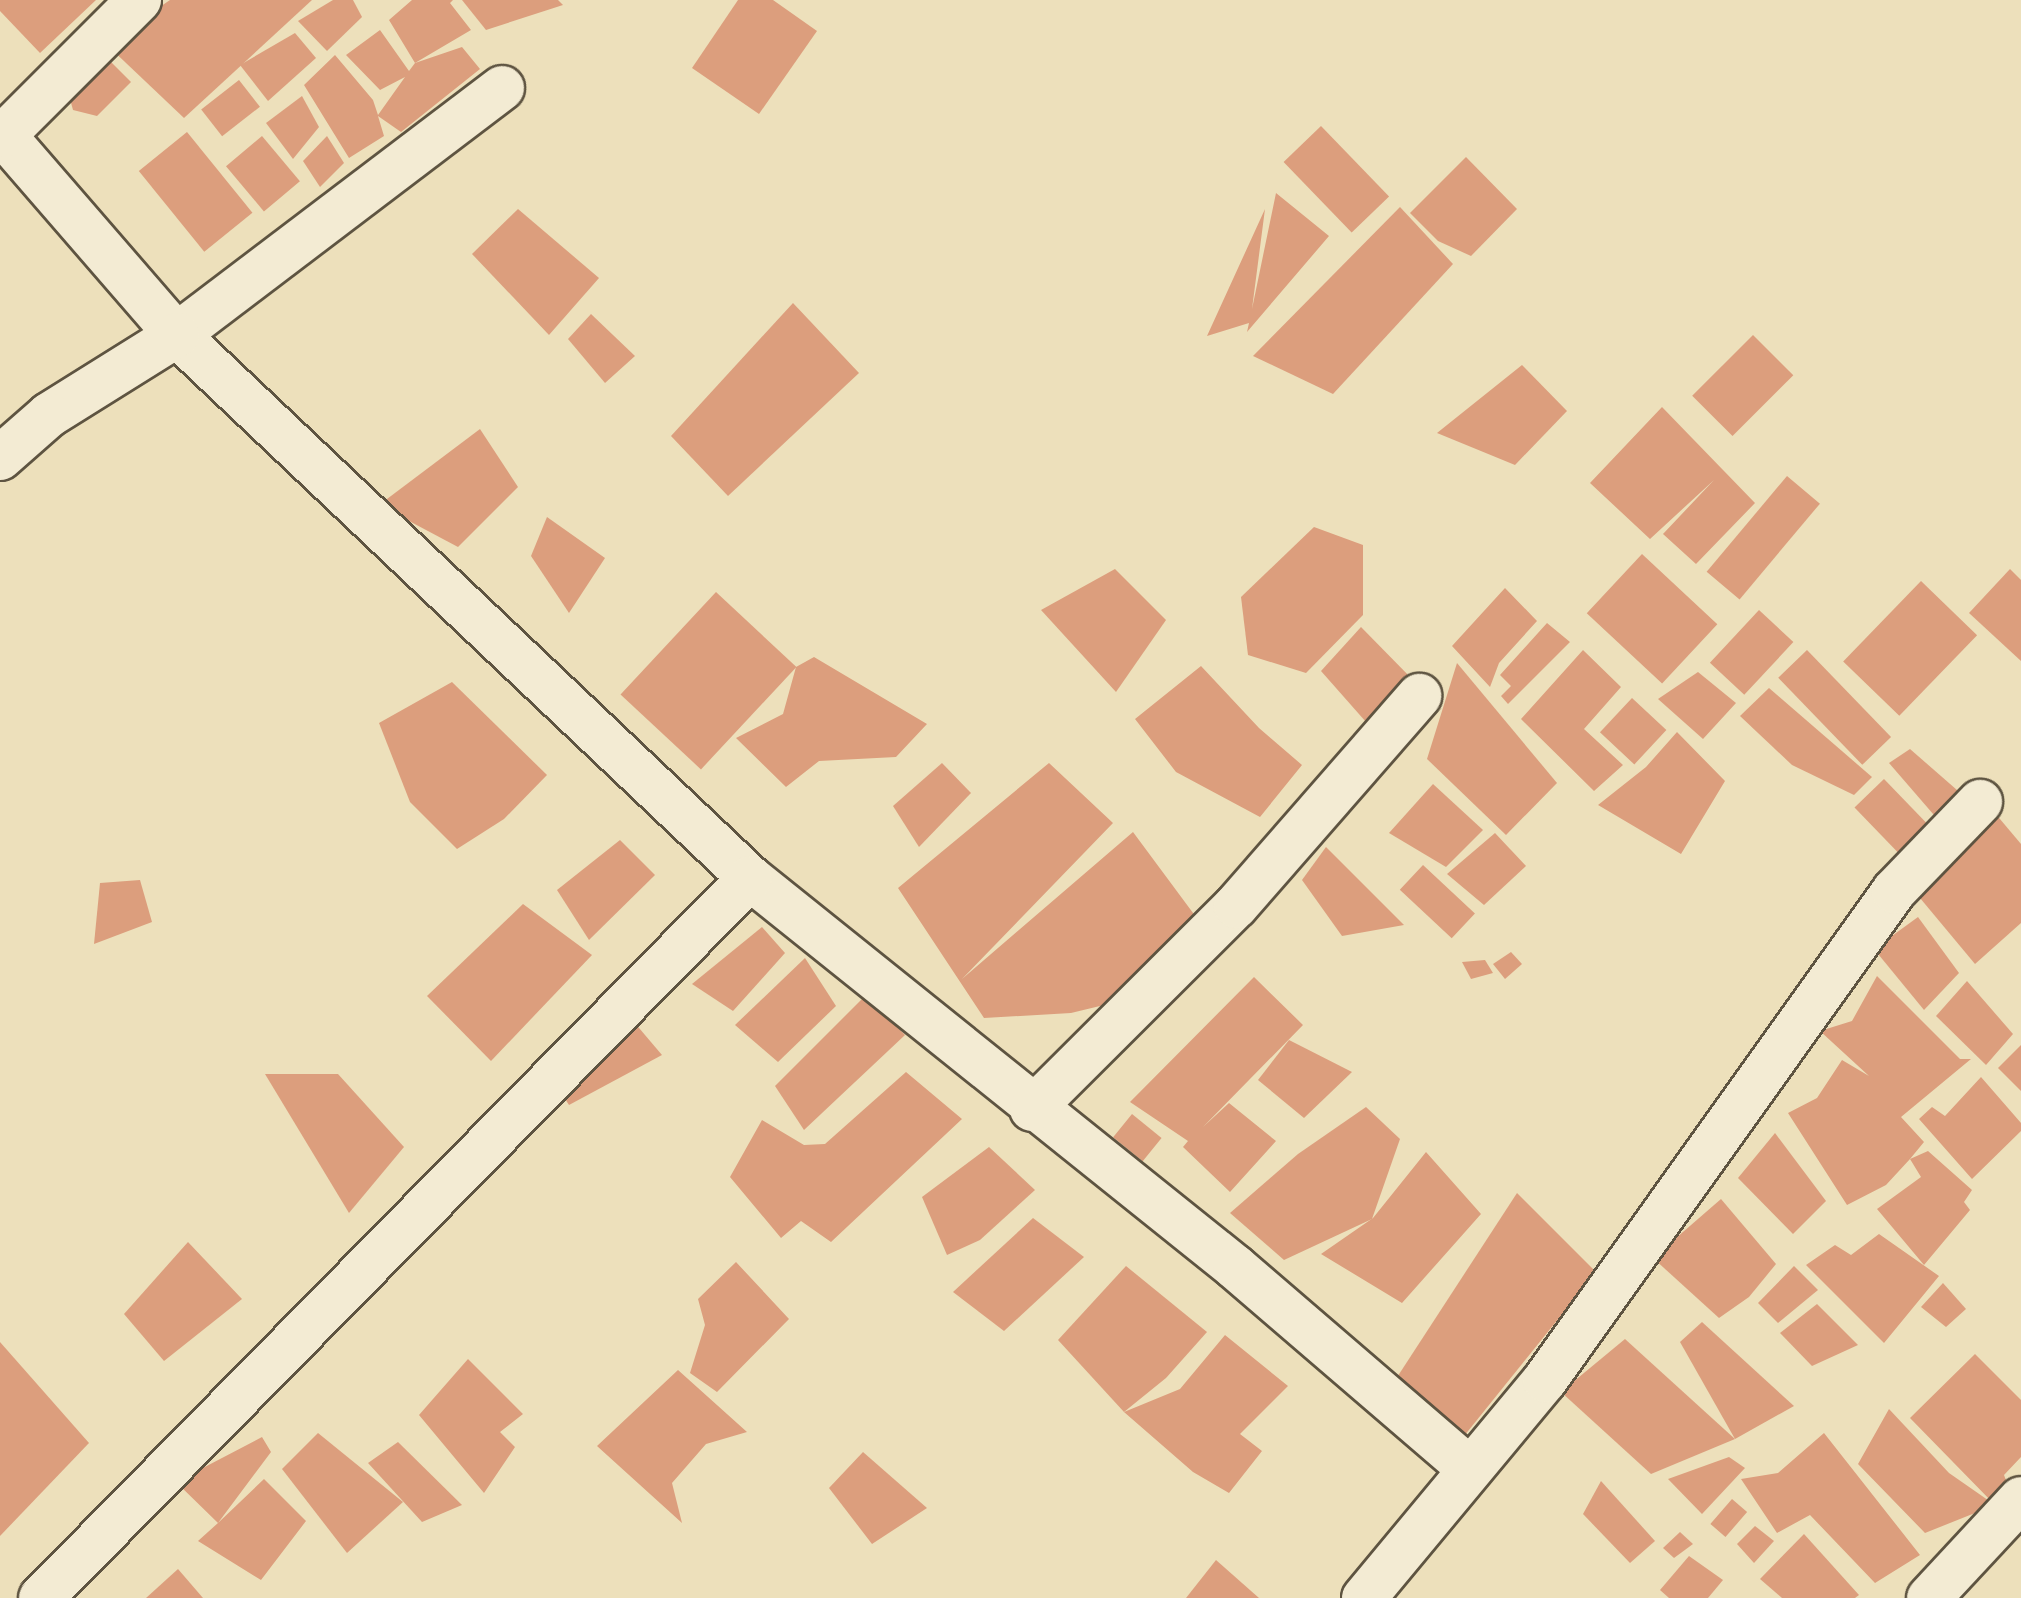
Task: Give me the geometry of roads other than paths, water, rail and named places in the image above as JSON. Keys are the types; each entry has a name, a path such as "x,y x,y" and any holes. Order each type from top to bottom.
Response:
{"street":[{"path":"139,0 2,133 177,335 750,878 1032,1109 1235,1267 1470,1469"},
{"path":"0,458 49,415 177,335 502,88"},
{"path":"1032,1109 1236,906 1419,696"},
{"path":"1364,1598 1545,1380 1894,891 1980,802"},
{"path":"41,1598 750,878"},
{"path":"1929,1598 2021,1499"}]}
